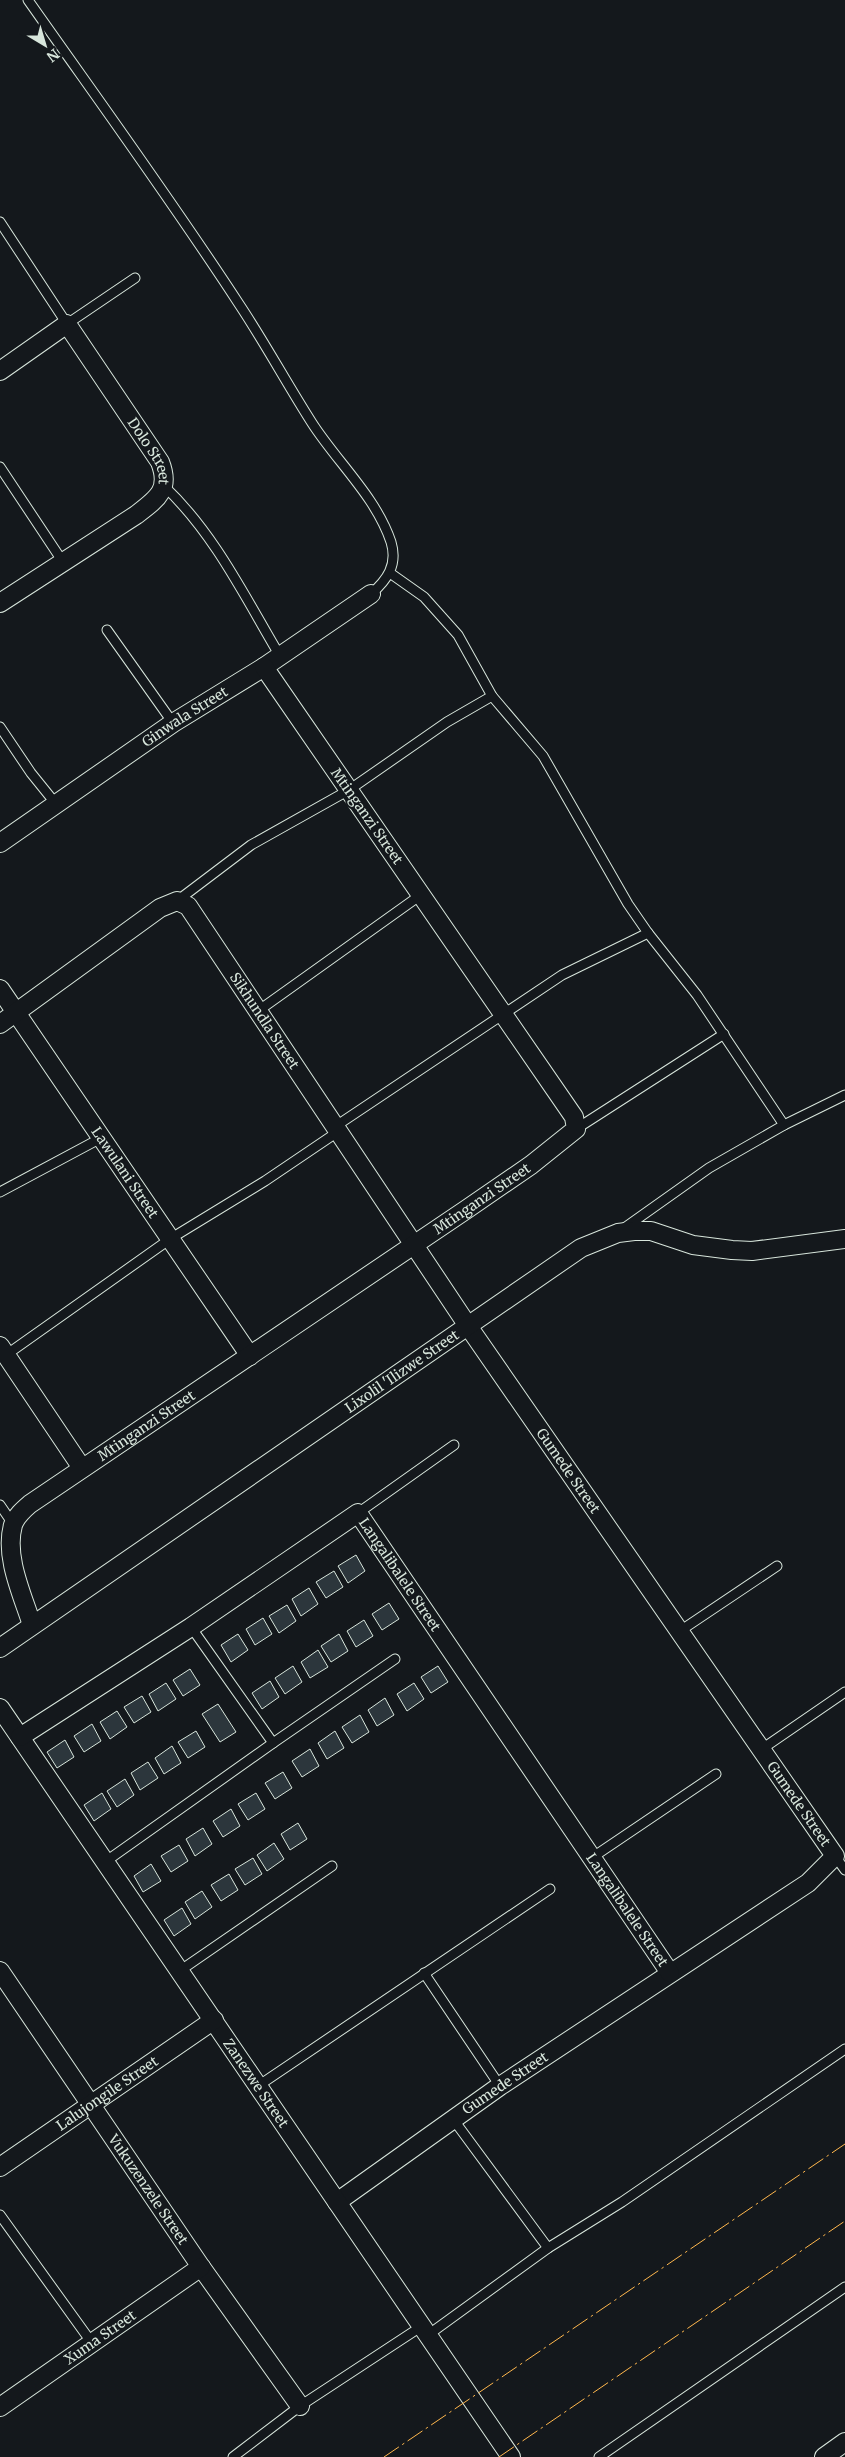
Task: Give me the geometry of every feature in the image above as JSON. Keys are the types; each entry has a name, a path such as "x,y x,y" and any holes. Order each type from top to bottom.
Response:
{"street":[{"path":"0,371 66,324"},
{"name":"Dolo Street","path":"0,603 136,515 156,499 164,486 165,478 160,462 66,324"},
{"name":"Ginwala Street","path":"0,843 173,723 264,667 371,594"},
{"name":"Mtinganzi Street","path":"13,1524 30,1504 416,1245 532,1165 576,1129 574,1116 264,667"},
{"path":"0,1024 160,908 177,901"},
{"name":"Sikhundla Street","path":"177,901 188,906 416,1245 468,1326"},
{"name":"Lawulani Street","path":"0,989 250,1356"},
{"name":"Lixolil 'Ilizwe Street","path":"0,1648 581,1248 618,1233 651,1231 693,1245 752,1251 845,1239"},
{"name":"Gumede Street","path":"337,2202 500,2086 840,1863 468,1326"},
{"path":"3,1351 82,1468"},
{"name":"Langalibalele Street","path":"20,1737 191,1627 358,1513 670,1973"},
{"path":"13,1524 11,1538 13,1563 32,1625"},
{"name":"Zanezwe Street","path":"0,1708 181,1970 511,2457"},
{"name":"Vukuzenzele Street","path":"0,1971 201,2267 300,2406"},
{"name":"Lalujongile Street","path":"0,2167 214,2020"},
{"name":"Xuma Street","path":"0,2407 201,2267"},
{"path":"824,2457 845,2442"}],"lane":[{"path":"28,0 240,304 313,425 370,504 390,542 393,553 390,573 383,584 371,594"},
{"path":"0,222 66,324 135,278"},
{"path":"0,467 63,562"},
{"path":"164,486 182,503 208,535 280,656"},
{"path":"390,573 424,598 447,621 468,651 492,696 543,756 616,885 648,934 697,995 784,1125"},
{"path":"108,630 173,723"},
{"path":"177,901 251,845 349,790 447,722 492,696"},
{"path":"0,727 31,773 56,804"},
{"path":"258,1011 422,894"},
{"path":"3,1351 170,1239 265,1181 337,1128 503,1013 585,962 648,934"},
{"path":"576,1129 724,1034"},
{"path":"618,1233 709,1168 784,1125 845,1095"},
{"path":"0,1192 101,1138"},
{"path":"358,1513 454,1445"},
{"path":"0,1505 13,1524"},
{"path":"680,1631 777,1566"},
{"path":"191,1627 273,1743"},
{"path":"105,1862 395,1659"},
{"path":"762,1749 845,1692"},
{"path":"593,1857 716,1774"},
{"path":"181,1970 332,1866"},
{"path":"258,2086 550,1889"},
{"path":"424,1974 500,2086"},
{"path":"233,2457 300,2406 425,2330 548,2248 622,2202 845,2049"},
{"path":"453,2119 548,2248"},
{"path":"0,2214 92,2343"},
{"path":"599,2457 845,2287"}],"building":[{"path":"356,1555 365,1571 348,1583 338,1566"},
{"path":"334,1571 343,1587 326,1598 316,1582"},
{"path":"309,1588 318,1604 301,1616 292,1599"},
{"path":"389,1603 399,1619 382,1630 372,1614"},
{"path":"287,1605 296,1621 279,1633 269,1616"},
{"path":"263,1618 272,1634 255,1645 246,1629"},
{"path":"364,1620 373,1636 356,1647 347,1631"},
{"path":"238,1634 248,1650 231,1662 221,1645"},
{"path":"339,1634 348,1651 331,1662 321,1646"},
{"path":"318,1650 328,1667 310,1678 301,1662"},
{"path":"293,1666 302,1682 285,1694 275,1678"},
{"path":"438,1666 448,1682 431,1693 421,1677"},
{"path":"190,1669 200,1685 183,1696 173,1680"},
{"path":"270,1681 279,1697 262,1709 252,1693"},
{"path":"166,1683 176,1699 158,1711 149,1694"},
{"path":"414,1683 424,1699 407,1711 397,1694"},
{"path":"142,1696 151,1712 134,1723 124,1707"},
{"path":"385,1698 394,1715 377,1726 368,1710"},
{"path":"218,1704 236,1732 220,1742 202,1714"},
{"path":"117,1711 127,1727 110,1739 100,1722"},
{"path":"360,1715 369,1732 352,1743 342,1727"},
{"path":"92,1724 101,1741 84,1752 74,1736"},
{"path":"196,1731 205,1747 188,1758 178,1742"},
{"path":"335,1731 344,1748 327,1759 318,1743"},
{"path":"65,1740 74,1757 57,1768 47,1752"},
{"path":"172,1746 181,1763 164,1774 155,1758"},
{"path":"310,1749 319,1766 302,1777 292,1761"},
{"path":"148,1762 158,1778 140,1790 131,1773"},
{"path":"283,1772 292,1788 275,1799 265,1783"},
{"path":"125,1779 134,1795 117,1807 107,1791"},
{"path":"102,1793 111,1809 94,1821 84,1805"},
{"path":"256,1793 265,1809 248,1820 238,1804"},
{"path":"231,1809 240,1826 223,1837 213,1821"},
{"path":"298,1823 307,1839 290,1850 281,1834"},
{"path":"203,1828 212,1844 195,1856 186,1839"},
{"path":"274,1843 284,1859 267,1871 257,1855"},
{"path":"179,1845 188,1861 171,1872 161,1856"},
{"path":"253,1858 262,1874 245,1885 235,1869"},
{"path":"151,1864 161,1881 143,1892 134,1876"},
{"path":"229,1874 238,1890 221,1901 211,1885"},
{"path":"202,1891 212,1907 195,1919 185,1902"},
{"path":"182,1908 191,1924 174,1936 164,1920"}],"power":[{"path":"384,2457 845,2144"},
{"path":"499,2457 845,2221"}]}
